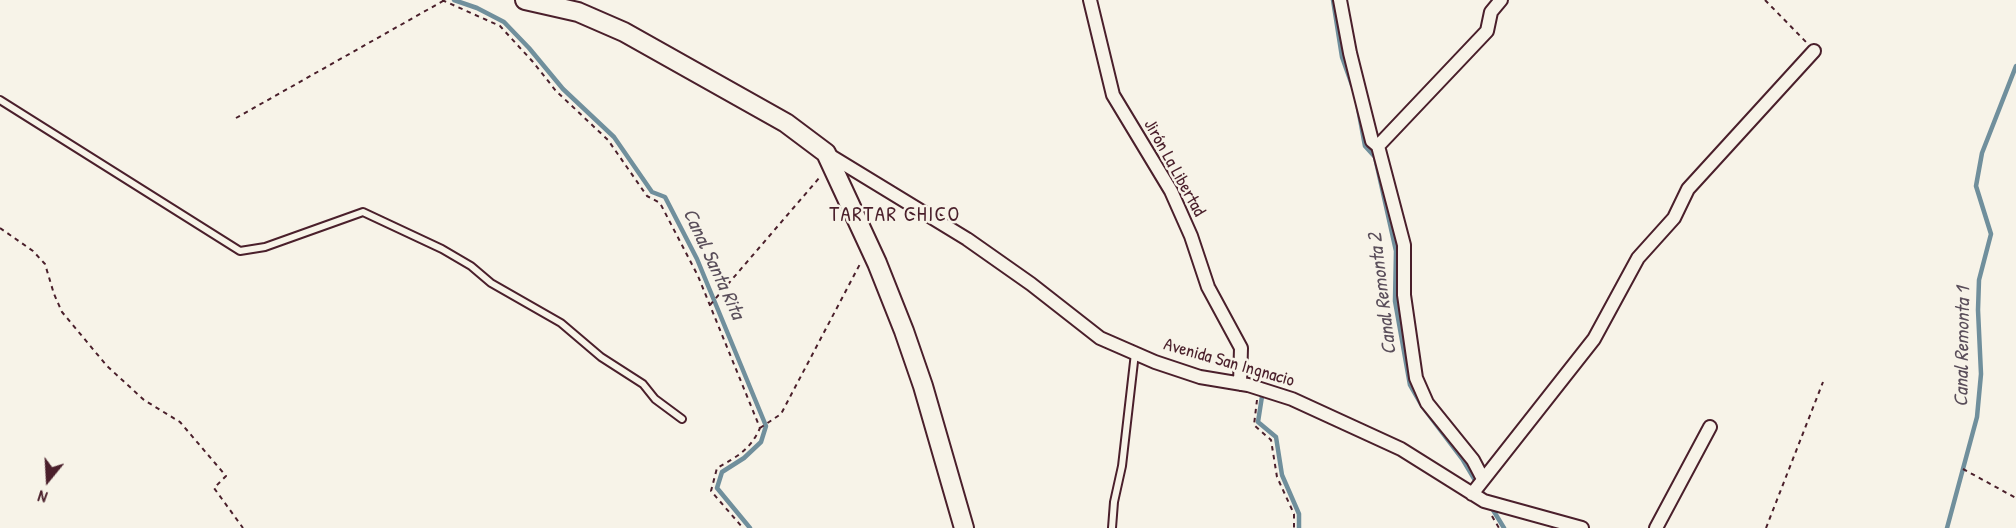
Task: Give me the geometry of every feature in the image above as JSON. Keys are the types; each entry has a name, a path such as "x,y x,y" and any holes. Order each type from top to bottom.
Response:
{"street":[{"path":"525,0 578,12 624,32 786,123 829,158 904,331 923,386 964,528"},
{"name":"Jirón La Libertad","path":"1090,0 1113,95 1171,191 1191,236 1208,287 1241,348 1240,384"},
{"path":"1340,0 1350,53 1372,141 1378,146 1404,245 1404,295 1416,378 1427,403 1473,460 1483,479"},
{"path":"1378,146 1487,31 1491,12 1501,0"},
{"path":"1472,494 1594,339 1638,258 1674,218 1688,189 1814,51"},
{"name":"Avenida San Ingnacio","path":"829,158 968,239 1031,284 1100,338 1200,377 1240,384 1292,399 1401,449 1484,501 1582,528"},
{"path":"1656,528 1710,427"}],"lane":[{"path":"0,100 240,251 265,247 363,212 442,249 471,266 491,283 561,324 602,357 643,384 655,399 682,419"},
{"path":"1112,528 1114,502 1122,466 1135,353"}],"path":[{"path":"1765,0 1814,51"},
{"path":"236,118 443,1 500,26 556,91 608,140 647,196 660,203 698,276 760,428"},
{"path":"710,305 829,158"},
{"path":"0,228 33,251 45,264 62,312 107,366 144,400 180,422 226,476 214,488 243,528"},
{"path":"743,528 711,491 717,468 738,456 753,442 760,428 781,414 869,246"},
{"path":"1766,528 1823,382"},
{"path":"1259,389 1254,425 1271,440 1277,477 1294,514 1294,528"},
{"path":"1963,469 2016,498"}],"waterway":[{"name":"Canal Santa Rita","path":"454,0 477,8 504,22 563,89 614,137 652,192 665,197 697,259 766,426 761,442 744,458 722,472 717,488 750,528"},
{"name":"Canal Remonta 2","path":"1333,0 1342,57 1352,85"},
{"name":"Canal Remonta 1","path":"1947,528 1977,417 1981,374 1979,280 1991,234 1976,186 1982,153 2016,66"},
{"name":"Canal Remonta 2","path":"1358,108 1365,146 1375,157 1396,251 1395,301 1410,385 1422,406 1463,460 1485,497"},
{"path":"1263,390 1258,422 1276,437 1282,475 1299,514 1299,528"},
{"name":"Canal Remonta 2","path":"1490,505 1504,528"}],"district":[{"name":"TARTAR CHICO","path":"895,215"}]}
